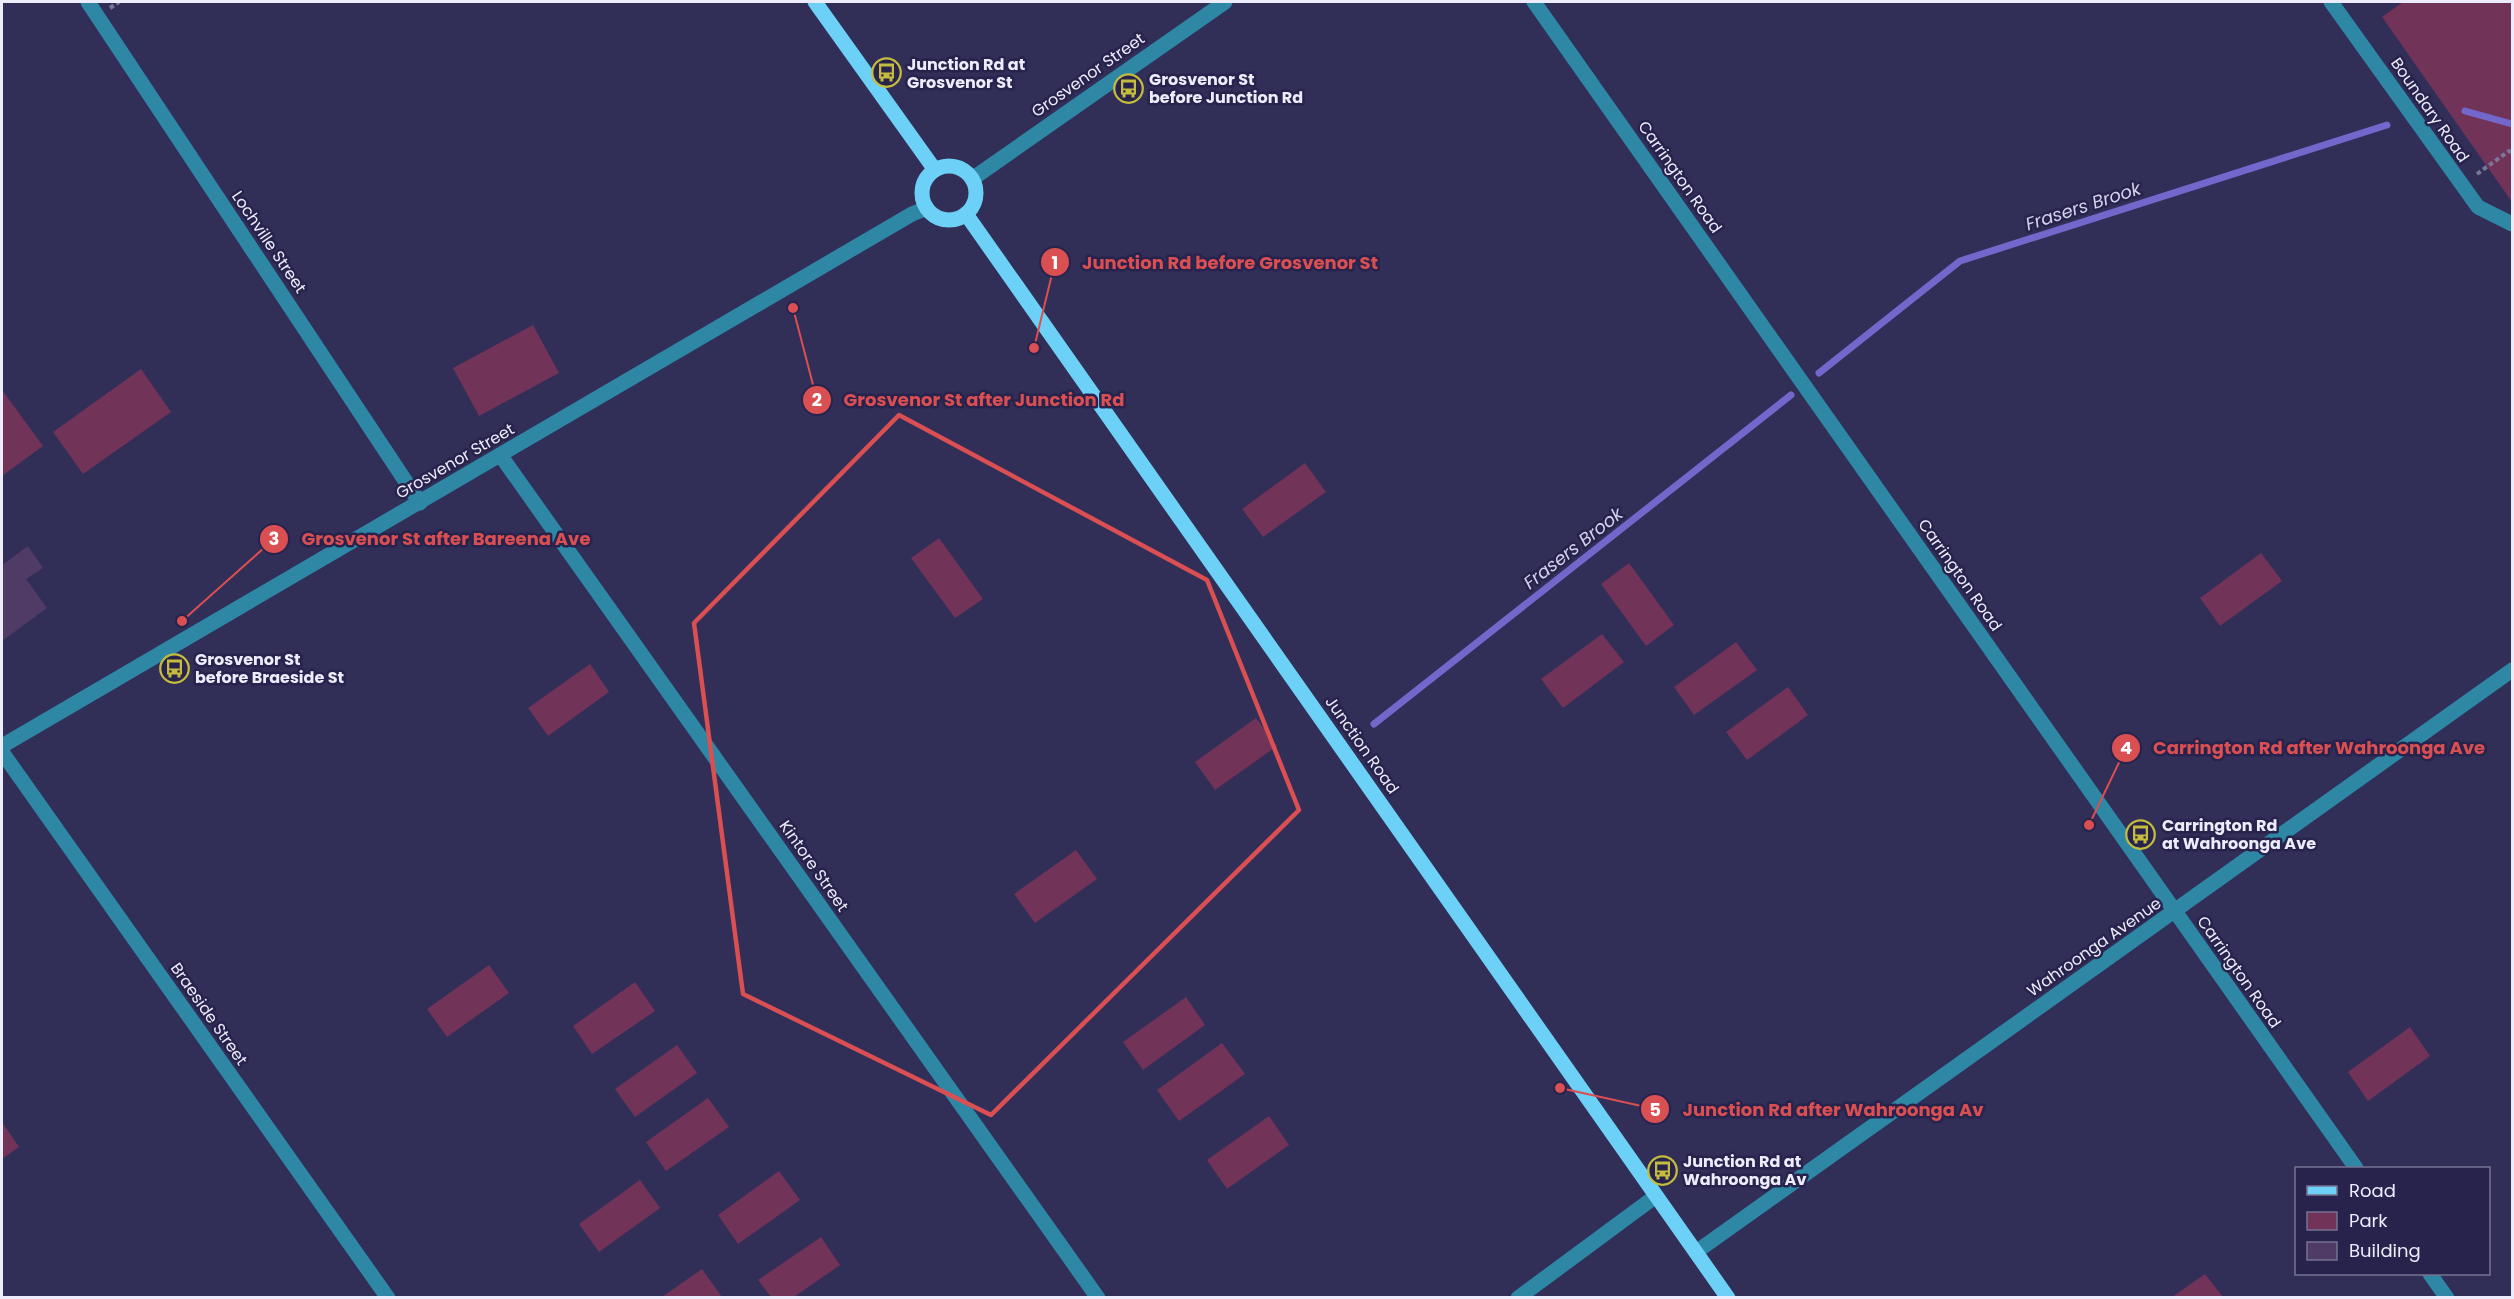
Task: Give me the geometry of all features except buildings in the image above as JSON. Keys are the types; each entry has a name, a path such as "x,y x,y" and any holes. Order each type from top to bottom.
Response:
{"main road":[{"path":"815,2 935,170"},
{"path":"948,166 956,167 972,179 976,194 975,201 966,214 946,219 927,208 922,188 925,180 935,170 948,166"},
{"name":"Junction Road","path":"966,214 1728,1298"}],"street":[{"name":"Lochville Street","path":"88,2 420,503"},
{"name":"Grosvenor Street","path":"972,179 1225,2"},
{"name":"Carrington Road","path":"1534,2 2355,1167"},
{"name":"Boundary Road","path":"2331,2 2478,207 2512,224"},
{"name":"Grosvenor Street","path":"2,746 912,214 927,208"},
{"name":"Kintore Street","path":"501,456 1098,1298"},
{"name":"Wahroonga Avenue","path":"1696,1252 2175,913 2512,670"},
{"name":"Braeside Street","path":"2,752 388,1298"},
{"path":"1518,1298 1656,1196"},
{"path":"2431,1275 2447,1298"}],"path":[{"path":"2462,185 2509,151 2512,152"}],"highlighted area":[{"path":"899,415 1207,580 1299,810 991,1115 743,994 694,623"}],"green space":[{"path":"2403,2 2512,2 2512,202 2382,17"},
{"path":"533,325 559,373 479,416 453,368"},
{"path":"141,369 171,412 83,474 53,432"},
{"path":"2,390 43,446 2,476"},
{"path":"1305,463 1326,492 1263,537 1242,509"},
{"path":"939,538 983,599 955,618 911,558"},
{"path":"2261,553 2282,581 2220,626 2200,598"},
{"path":"1629,563 1674,625 1646,646 1601,584"},
{"path":"1602,634 1624,662 1563,708 1541,679"},
{"path":"1736,642 1757,670 1694,715 1674,687"},
{"path":"590,664 609,692 548,736 528,708"},
{"path":"1788,687 1808,715 1747,760 1726,732"},
{"path":"1256,718 1277,746 1215,790 1195,762"},
{"path":"1076,850 1097,879 1035,923 1014,894"},
{"path":"489,965 509,993 447,1037 427,1009"},
{"path":"635,982 655,1011 592,1054 573,1026"},
{"path":"1186,997 1205,1025 1143,1070 1123,1042"},
{"path":"2410,1027 2430,1056 2368,1101 2348,1072"},
{"path":"1222,1043 1245,1074 1179,1121 1157,1090"},
{"path":"677,1045 697,1073 635,1117 615,1089"},
{"path":"708,1098 729,1127 666,1171 646,1142"},
{"path":"1269,1116 1289,1145 1227,1189 1207,1160"},
{"path":"2,1122 19,1147 2,1159"},
{"path":"779,1171 800,1200 738,1244 718,1215"},
{"path":"640,1180 660,1208 599,1252 579,1224"},
{"path":"821,1237 840,1265 794,1297 771,1297 758,1280"},
{"path":"702,1269 722,1297 662,1297"},
{"path":"2205,1274 2223,1297 2172,1297"}],"waterway":[{"name":"Frasers Brook","path":"2465,111 2512,124"},
{"name":"Frasers Brook","path":"1819,373 1960,261 2387,125"},
{"name":"Frasers Brook","path":"1374,724 1791,395"}],"place":[{"name":"Junction Rd at Grosvenor St","path":"886,73"},
{"name":"Grosvenor St before Junction Rd","path":"1128,88"},
{"name":"Grosvenor St after Junction Rd","path":"793,308"},
{"name":"Junction Rd before Grosvenor St","path":"1034,348"},
{"name":"Grosvenor St after Bareena Ave","path":"182,621"},
{"name":"Grosvenor St before Braeside St","path":"174,668"},
{"name":"Carrington Rd after Wahroonga Ave","path":"2089,825"},
{"name":"Carrington Rd at Wahroonga Ave","path":"2141,834"},
{"name":"Junction Rd after Wahroonga Av","path":"1560,1088"},
{"name":"Junction Rd at Wahroonga Av","path":"1662,1170"}]}
